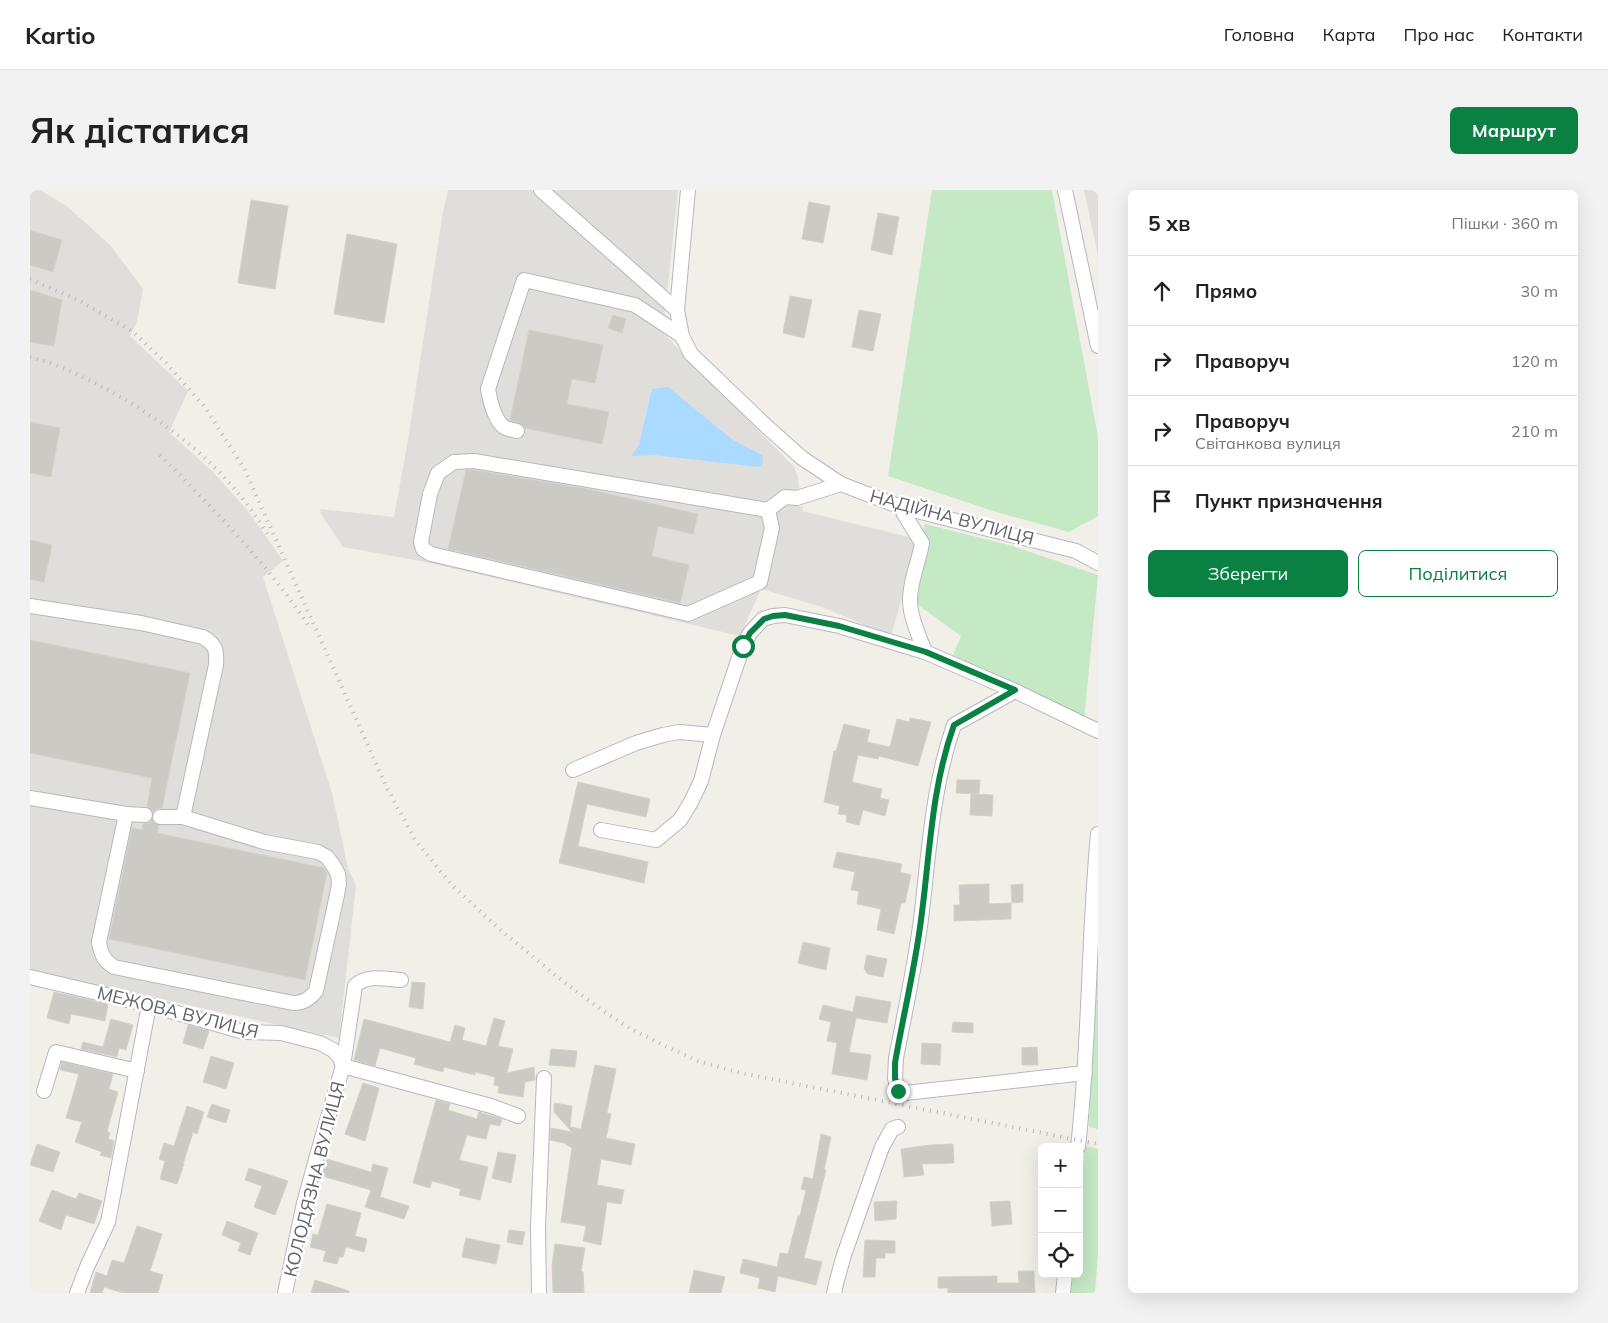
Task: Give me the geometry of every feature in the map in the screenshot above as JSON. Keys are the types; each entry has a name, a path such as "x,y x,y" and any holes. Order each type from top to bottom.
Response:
{"street":[{"path":"541,190 677,310"},
{"path":"682,336 677,310 688,190"},
{"path":"1065,190 1098,346"},
{"path":"516,431 504,428 498,419 489,398 488,389 524,280 635,305 682,336"},
{"name":"НАДІЙНА ВУЛИЦЯ","path":"682,336 692,354 764,425 802,458 841,484 901,506 1076,551 1098,563"},
{"path":"768,510 772,528 760,582 688,614 431,554 423,549 421,542 430,494 438,473 454,462 474,460 768,510 785,497 797,498 841,484"},
{"path":"901,506 922,543 921,554 913,578 910,600 914,622 926,652"},
{"path":"30,606 203,636 212,642 216,652 216,665 183,817"},
{"path":"601,830 656,840 680,820 701,781 713,735 743,646 750,633 764,619 773,616 785,615 839,626 926,652 1015,690 1098,731"},
{"path":"1015,690 954,725 945,751 930,835 921,920 895,1063 895,1078 898,1091 905,1093 1085,1073"},
{"path":"573,770 636,743 663,734 679,732 713,735"},
{"path":"30,798 126,814 145,815"},
{"path":"126,814 99,942 101,954 107,963 114,967 293,1003 301,1003 309,999 316,991 339,884 338,874 333,865 318,852 264,842 183,817 160,817"},
{"path":"1078,1143 1085,1073 1093,890 1098,834"},
{"name":"МЕЖОВА ВУЛИЦЯ","path":"30,977 149,1005 244,1032 281,1033 320,1043 333,1050 339,1056 343,1066"},
{"name":"КОЛОДЯЗНА ВУЛИЦЯ","path":"285,1293 313,1169 343,1066 355,986 360,980 367,978 401,980"},
{"path":"77,1293 108,1222 149,1005"},
{"path":"44,1091 56,1052 137,1071"},
{"path":"343,1066 484,1104 518,1116"},
{"path":"539,1293 538,1227 544,1078"},
{"path":"834,1293 836,1280 882,1147 892,1129 898,1127"},
{"path":"1063,1293 1065,1278"}],"shaded area":[{"path":"30,190 40,190 68,207 111,246 143,289 137,322 130,336 188,391 169,432 213,472 248,511 283,561 263,577 332,793 348,868 356,886 339,1038 30,969"},
{"path":"448,190 678,190 663,333 794,467 798,477 799,488 795,505 803,507 802,511 913,538 917,545 891,636 822,607 761,589 740,636 426,562 343,547 321,514 320,509 394,517 408,440 443,211"},
{"path":"1084,190 1098,190 1098,256"}],"green space":[{"path":"932,190 1052,190 1098,437 1098,516 1069,532 993,511 888,476"},
{"path":"925,524 1009,545 1098,575 1084,721 953,655 961,636 903,594"},
{"path":"1098,941 1098,1129 1089,1127"},
{"path":"1085,1146 1098,1149 1098,1251 1095,1293 1071,1293 1073,1278 1083,1278 1083,1165"}],"water":[{"path":"668,387 733,440 762,455 763,463 759,467 654,455 631,456 639,445 652,389"}],"building":[{"path":"251,200 288,206 275,289 238,283"},
{"path":"809,202 830,206 823,243 802,239"},
{"path":"878,213 899,217 892,255 871,250"},
{"path":"30,230 62,240 53,272 30,265"},
{"path":"347,234 397,244 384,323 334,314"},
{"path":"30,290 62,300 54,346 30,342"},
{"path":"790,296 812,300 804,338 783,333"},
{"path":"859,310 881,314 873,351 852,347"},
{"path":"613,315 626,319 622,333 608,328"},
{"path":"529,330 603,345 595,383 572,379 567,404 609,412 602,444 525,428 519,423 510,420"},
{"path":"30,422 60,428 51,477 30,473"},
{"path":"466,470 588,489 698,514 693,534 658,526 652,556 689,565 680,603 448,549"},
{"path":"30,540 52,545 44,582 30,579"},
{"path":"30,640 190,673 162,808 156,809 153,812 147,807 152,778 30,753"},
{"path":"910,718 931,722 918,766 879,756 878,759 858,755 852,782 882,789 880,798 889,800 885,816 863,810 859,825 846,822 847,815 838,814 840,806 824,802 834,751 836,751 844,724 870,730 867,742 890,747 897,719 909,722"},
{"path":"957,780 980,780 979,794 956,793"},
{"path":"578,782 650,799 646,817 587,804 578,846 648,862 644,883 559,863"},
{"path":"971,794 993,795 992,816 970,815"},
{"path":"152,820 159,825 157,833 324,868 327,873 305,980 109,939 132,828 142,830 143,824 149,823"},
{"path":"837,852 902,864 900,872 911,875 905,903 901,903 894,934 877,930 881,909 857,904 859,891 851,890 855,872 833,867"},
{"path":"989,884 989,904 1011,903 1011,919 954,921 954,905 960,905 959,885"},
{"path":"1023,884 1023,902 1012,903 1011,885"},
{"path":"803,942 830,948 826,970 798,963"},
{"path":"867,955 887,959 883,977 868,974 864,969"},
{"path":"412,982 425,983 423,1009 409,1007"},
{"path":"54,992 108,1004 105,1021 71,1014 69,1024 47,1018"},
{"path":"856,996 891,1002 887,1023 856,1018 849,1052 871,1055 867,1080 832,1074 837,1043 827,1041 831,1022 819,1019 823,1005 853,1012"},
{"path":"494,1018 505,1021 498,1046 513,1049 507,1073 534,1067 535,1080 525,1082 523,1097 498,1093 499,1086 494,1085 495,1077 475,1072 475,1075 444,1067 443,1072 414,1064 416,1058 380,1048 375,1066 354,1060 364,1019 450,1042 455,1025 465,1028 462,1040 486,1046"},
{"path":"111,1019 133,1025 126,1050 119,1048 117,1057 81,1049 83,1042 103,1047"},
{"path":"953,1022 973,1023 973,1033 952,1032"},
{"path":"188,1025 209,1031 203,1049 183,1043"},
{"path":"922,1043 941,1044 940,1065 921,1064"},
{"path":"1037,1047 1038,1065 1022,1065 1022,1048"},
{"path":"551,1049 577,1051 575,1067 549,1065"},
{"path":"211,1056 234,1063 226,1089 203,1082"},
{"path":"62,1062 113,1074 109,1089 118,1092 107,1131 110,1133 108,1139 114,1141 111,1158 100,1155 102,1152 75,1142 82,1122 66,1118 79,1074 60,1070"},
{"path":"595,1065 616,1069 607,1113 611,1114 606,1138 635,1144 631,1165 601,1159 597,1185 624,1190 621,1204 607,1202 601,1245 583,1241 586,1226 561,1222 572,1148 564,1143 550,1140 551,1128 572,1132 554,1112 554,1103 572,1106 570,1127 581,1129"},
{"path":"363,1083 379,1088 365,1141 345,1134"},
{"path":"436,1100 450,1104 448,1110 477,1119 479,1112 502,1119 500,1126 490,1124 486,1139 467,1135 459,1160 488,1167 480,1200 459,1195 461,1189 432,1181 430,1188 413,1183"},
{"path":"212,1104 230,1110 226,1123 207,1117"},
{"path":"187,1106 204,1112 197,1134 193,1132 177,1184 160,1179 165,1161 159,1159 164,1143 174,1146"},
{"path":"821,1134 831,1137 824,1170 826,1170 804,1258 822,1262 816,1285 778,1276 775,1292 758,1288 760,1278 740,1273 743,1259 777,1267 780,1253 788,1254 806,1190 801,1189 804,1177 813,1179"},
{"path":"37,1144 60,1152 53,1172 30,1165"},
{"path":"953,1144 954,1163 922,1164 924,1175 904,1177 901,1149"},
{"path":"498,1152 516,1155 511,1183 492,1178"},
{"path":"327,1159 371,1172 373,1164 388,1168 380,1197 409,1206 404,1219 365,1207 371,1190 322,1176"},
{"path":"249,1168 288,1181 275,1215 254,1207 262,1186 245,1180"},
{"path":"52,1190 76,1199 79,1193 102,1201 94,1224 66,1215 61,1230 39,1221"},
{"path":"897,1201 896,1219 875,1221 874,1202"},
{"path":"1010,1201 1012,1224 992,1226 990,1202"},
{"path":"327,1204 361,1213 355,1236 367,1239 364,1252 346,1247 343,1257 339,1257 337,1264 323,1261 326,1251 310,1247 313,1234 318,1235"},
{"path":"227,1221 258,1233 250,1255 238,1251 241,1243 222,1235"},
{"path":"137,1226 162,1234 150,1271 163,1275 158,1293 123,1293 104,1287 102,1293 90,1293 96,1272 107,1276 112,1260 124,1263"},
{"path":"509,1230 525,1232 522,1245 507,1242"},
{"path":"466,1238 500,1245 496,1264 462,1257"},
{"path":"865,1240 895,1241 895,1253 885,1253 885,1258 876,1258 875,1277 863,1277"},
{"path":"555,1244 585,1248 581,1271 583,1272 584,1293 553,1293 552,1266"},
{"path":"694,1270 725,1277 721,1293 689,1293"},
{"path":"1018,1271 1034,1271 1035,1293 948,1293 948,1288 938,1288 938,1277 997,1276 997,1283 1019,1283"},
{"path":"315,1280 349,1291 349,1293 311,1293"}],"railway":[{"path":"30,279 78,300 132,331 166,363 204,406 244,468 386,786 415,840 452,885 498,928 555,975 629,1028 698,1061 741,1073 1098,1144"},
{"path":"30,357 81,376 110,391 157,420 199,452 218,471 236,490 268,535"},
{"path":"160,455 257,558 275,579 308,625"}],"route":[{"path":"743,646 756,625 764,619 785,615 839,626 926,652 1015,690 954,725 945,751 928,845 921,920 895,1063 895,1078 898,1091"}]}
